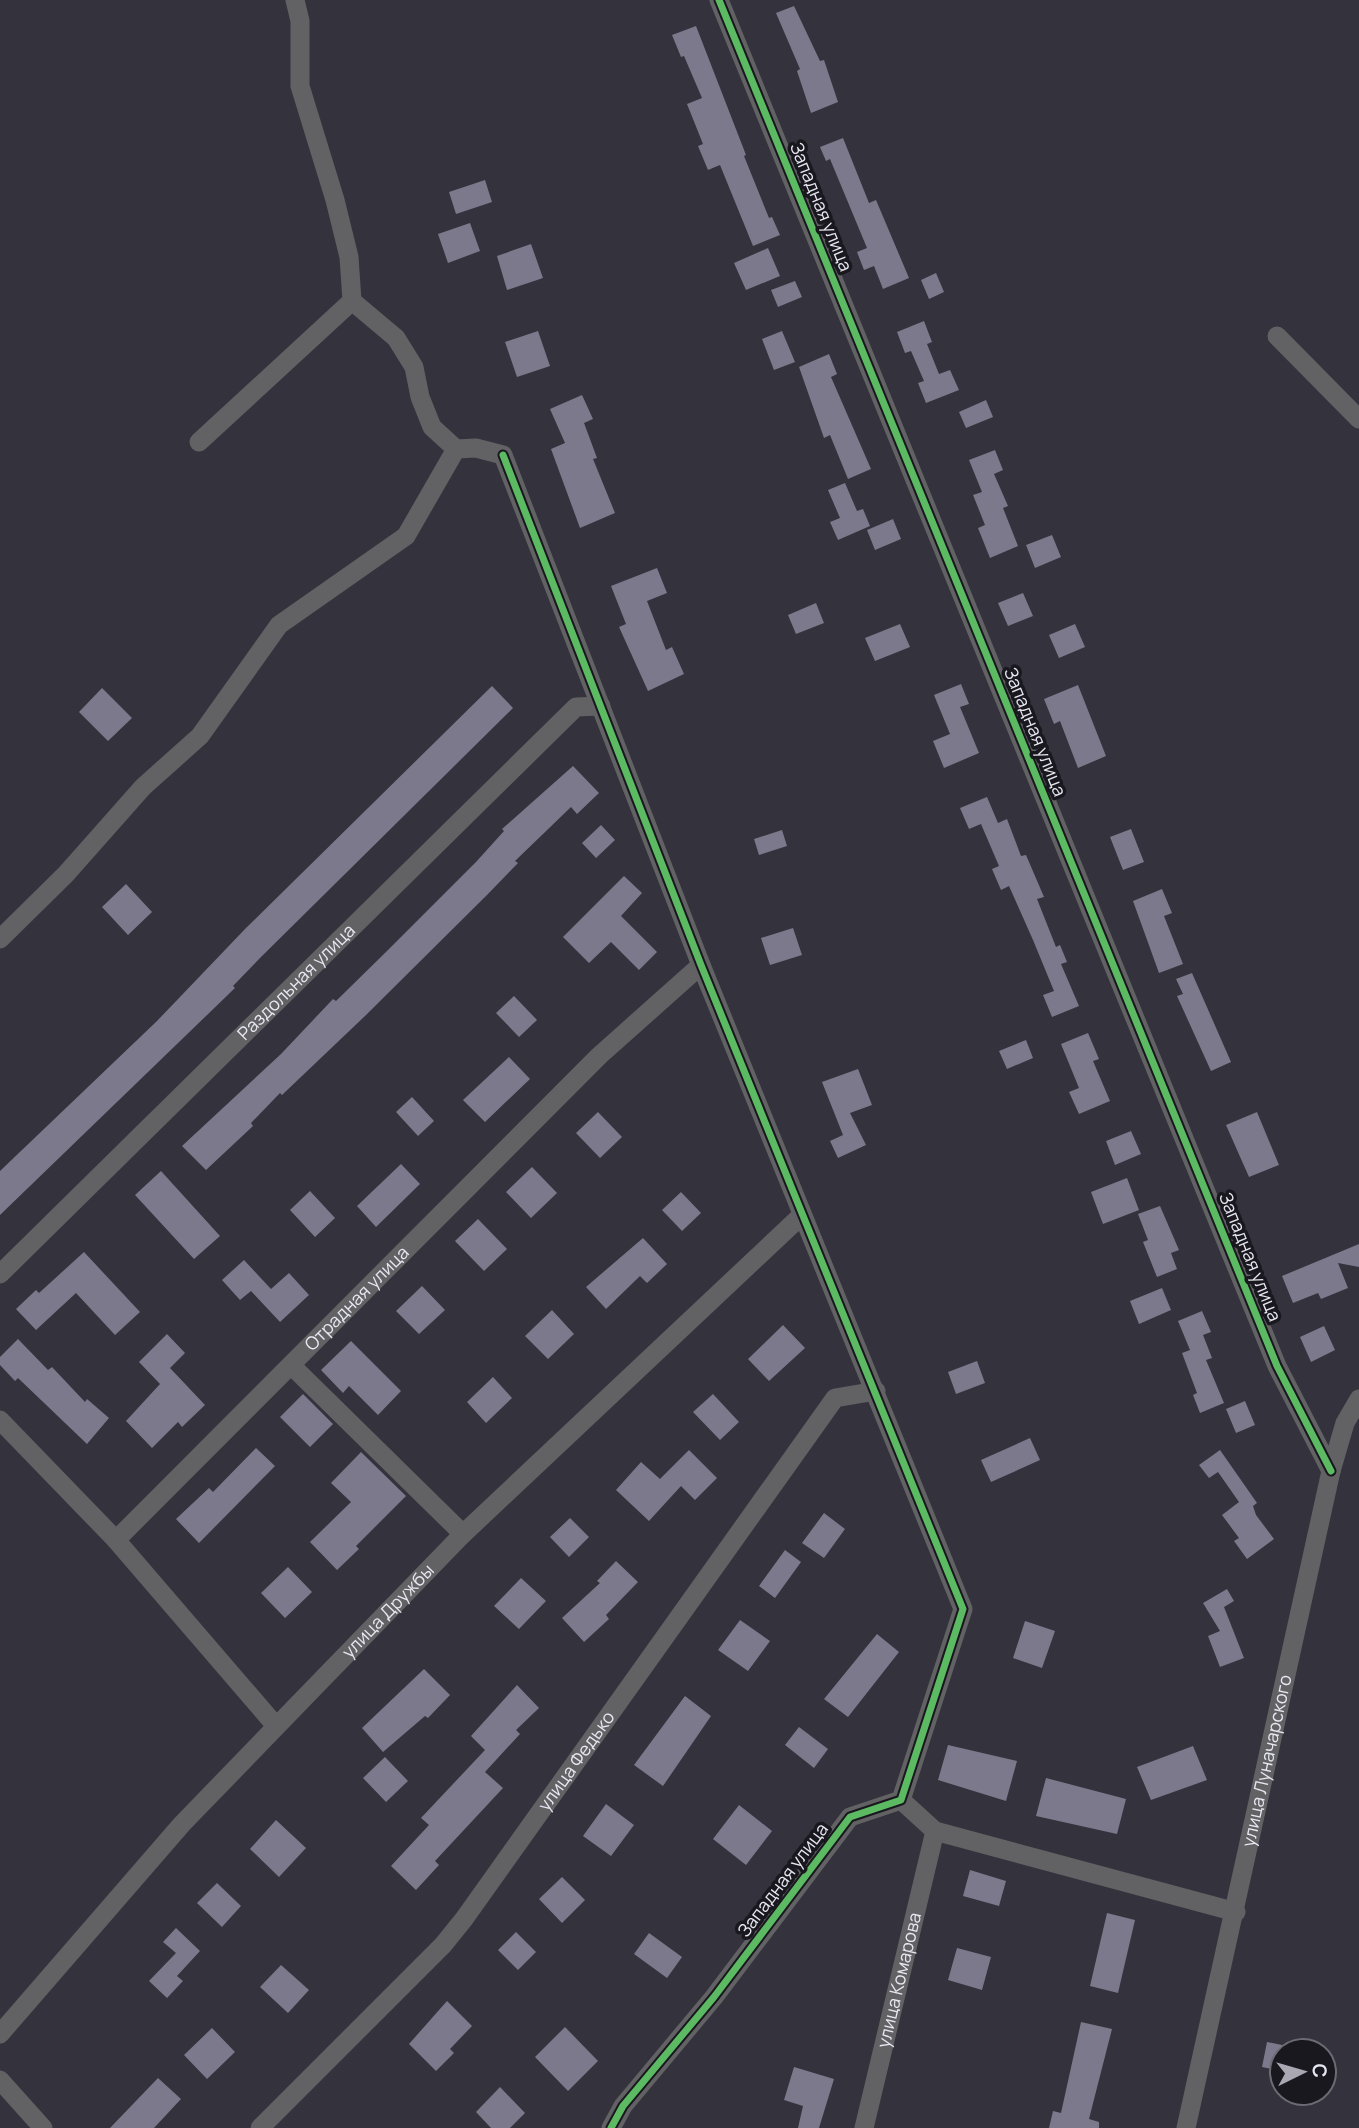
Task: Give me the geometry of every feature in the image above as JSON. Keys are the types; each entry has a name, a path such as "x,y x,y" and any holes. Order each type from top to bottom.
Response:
{"street":[{"path":"295,0 300,21 300,86 338,211 348,257 352,301 396,338 414,367 420,397 432,427 456,449 476,448 503,455 701,965 963,1609 901,1800 935,1831 1237,1912"},
{"name":"Западная улица","path":"719,0 1277,1366 1331,1471"},
{"path":"200,442 352,301"},
{"path":"1277,336 1359,419"},
{"path":"0,939 66,874 143,787 200,736 279,625 406,536 456,449"},
{"name":"Раздольная улица","path":"0,1274 576,707 601,706"},
{"name":"Отрадная улица","path":"116,1539 292,1366 599,1056 701,965"},
{"name":"улица Дружбы","path":"0,2034 182,1824 463,1534 802,1215"},
{"path":"292,1366 463,1534"},
{"name":"улица Федько","path":"260,2128 457,1927 835,1398 876,1391"},
{"name":"улица Луначарского","path":"1186,2128 1237,1912 1331,1471 1352,1426 1359,1399"},
{"path":"0,1420 116,1539 276,1726"},
{"name":"Западная улица","path":"611,2128 623,2106 714,1997 850,1817 901,1800"},
{"name":"улица Комарова","path":"864,2128 935,1831"},
{"path":"0,2080 43,2128"}],"building":[{"path":"794,6 820,61 824,60 838,102 811,113 797,71 800,69 776,13"},
{"path":"696,26 746,155 744,156 769,218 772,217 780,235 753,246 720,165 708,170 698,146 703,144 687,104 702,98 672,35"},
{"path":"843,138 869,203 876,200 909,278 883,289 874,266 864,270 857,252 867,248 830,159 826,161 820,147"},
{"path":"485,180 492,202 456,214 449,192"},
{"path":"470,223 480,251 448,263 438,234"},
{"path":"531,244 543,278 507,290 497,256"},
{"path":"768,248 780,276 746,290 734,263"},
{"path":"936,273 944,292 929,299 921,280"},
{"path":"795,281 802,297 778,307 771,290"},
{"path":"924,321 932,342 927,344 939,374 950,370 959,390 926,403 918,383 924,381 911,351 905,353 897,332"},
{"path":"538,331 550,366 517,377 505,342"},
{"path":"782,331 795,362 774,370 762,339"},
{"path":"829,354 837,374 831,377 871,469 848,479 830,435 824,438 799,367"},
{"path":"582,395 593,419 584,423 597,458 593,459 615,513 580,528 551,449 565,443 550,409"},
{"path":"986,400 993,417 966,428 959,412"},
{"path":"995,450 1003,470 994,474 1008,506 1003,508 1018,546 990,558 978,528 985,525 973,495 982,492 969,460"},
{"path":"845,483 857,511 863,509 870,526 838,540 830,522 840,518 828,490"},
{"path":"893,519 901,539 875,550 867,530"},
{"path":"1052,535 1061,557 1035,568 1026,545"},
{"path":"657,568 667,593 647,601 666,650 672,647 684,674 648,691 619,627 626,624 611,586"},
{"path":"1023,593 1033,616 1008,626 998,603"},
{"path":"816,603 824,623 796,634 788,615"},
{"path":"900,624 910,647 875,661 865,638"},
{"path":"1075,624 1085,647 1059,658 1049,635"},
{"path":"961,684 969,704 960,707 979,753 944,768 933,741 950,734 934,695"},
{"path":"1078,685 1106,756 1078,768 1060,721 1054,724 1044,699"},
{"path":"492,686 513,708 260,958 233,986 235,988 0,1215 0,1171 157,1021 246,928"},
{"path":"102,688 132,718 108,741 79,712"},
{"path":"573,766 599,793 577,814 571,807 515,861 518,863 488,894 365,1016 282,1095 280,1093 251,1123 253,1126 206,1170 182,1146 281,1054 333,999 336,1001 388,950 476,862 504,831 502,829"},
{"path":"987,797 998,823 1007,819 1021,856 1026,855 1044,897 1037,899 1056,947 1060,945 1067,962 1061,964 1079,1006 1052,1017 1043,995 1054,991 1033,940 1009,886 1001,890 992,869 999,866 981,824 969,829 960,808"},
{"path":"601,825 615,840 596,858 582,843"},
{"path":"1131,829 1144,862 1123,870 1110,837"},
{"path":"782,830 787,846 759,855 754,839"},
{"path":"624,876 642,893 621,916 657,952 639,970 611,942 589,963 563,937"},
{"path":"126,884 152,912 128,935 102,907"},
{"path":"1162,889 1172,913 1164,916 1183,964 1159,973 1133,901"},
{"path":"793,928 802,955 770,965 761,938"},
{"path":"1192,973 1231,1062 1211,1071 1177,996 1183,994 1176,979"},
{"path":"514,996 537,1020 519,1037 496,1013"},
{"path":"1088,1033 1099,1059 1093,1061 1110,1101 1079,1114 1069,1092 1079,1088 1061,1044"},
{"path":"1026,1040 1033,1058 1007,1069 999,1051"},
{"path":"509,1057 530,1079 485,1122 463,1100"},
{"path":"858,1069 872,1105 850,1113 866,1145 838,1158 830,1141 843,1135 822,1082"},
{"path":"412,1097 434,1121 418,1136 396,1112"},
{"path":"598,1112 622,1137 600,1158 576,1133"},
{"path":"1257,1112 1279,1165 1249,1177 1226,1125"},
{"path":"1131,1131 1141,1154 1115,1165 1106,1141"},
{"path":"401,1164 420,1184 376,1227 357,1206"},
{"path":"532,1167 557,1193 531,1218 506,1192"},
{"path":"161,1171 220,1236 194,1259 135,1195"},
{"path":"1127,1178 1139,1210 1103,1224 1091,1192"},
{"path":"310,1191 335,1218 315,1237 290,1210"},
{"path":"681,1192 701,1213 682,1231 662,1210"},
{"path":"1160,1206 1179,1250 1171,1253 1177,1269 1157,1277 1143,1242 1148,1240 1138,1214"},
{"path":"478,1219 507,1249 484,1271 455,1241"},
{"path":"643,1238 667,1264 647,1283 640,1276 606,1309 586,1287"},
{"path":"1359,1244 1359,1267 1338,1263 1348,1288 1321,1299 1318,1293 1293,1303 1282,1276"},
{"path":"84,1252 140,1312 115,1335 76,1293 36,1330 16,1309 36,1290 39,1293"},
{"path":"244,1260 271,1289 289,1273 309,1295 280,1322 251,1291 240,1300 222,1280"},
{"path":"422,1286 445,1310 419,1334 396,1311"},
{"path":"1162,1288 1171,1310 1139,1324 1130,1301"},
{"path":"552,1310 574,1334 548,1359 525,1336"},
{"path":"1202,1311 1211,1332 1203,1335 1212,1358 1206,1360 1224,1403 1200,1413 1193,1395 1197,1393 1182,1353 1190,1350 1178,1321"},
{"path":"783,1325 805,1348 769,1381 748,1359"},
{"path":"1324,1326 1335,1350 1311,1362 1300,1337"},
{"path":"167,1334 185,1353 170,1368 205,1405 182,1427 178,1422 152,1448 126,1421 160,1384 139,1362"},
{"path":"18,1339 48,1370 52,1367 85,1402 87,1399 109,1418 87,1444 18,1378 15,1381 0,1365 0,1357"},
{"path":"351,1341 401,1391 378,1415 349,1386 343,1393 321,1370"},
{"path":"977,1361 985,1383 956,1394 948,1372"},
{"path":"493,1377 512,1398 486,1423 467,1402"},
{"path":"303,1394 333,1424 310,1447 280,1417"},
{"path":"713,1394 739,1422 720,1440 693,1412"},
{"path":"1245,1401 1255,1425 1236,1433 1226,1409"},
{"path":"1030,1438 1040,1460 991,1482 981,1460"},
{"path":"256,1448 275,1466 199,1543 176,1519 209,1488 213,1492"},
{"path":"689,1450 717,1478 695,1500 681,1486 649,1521 616,1490 641,1462 660,1479"},
{"path":"1220,1450 1257,1503 1253,1506 1256,1515 1274,1539 1247,1559 1234,1541 1239,1538 1222,1515 1239,1502 1218,1472 1209,1478 1199,1465"},
{"path":"361,1452 406,1496 356,1546 359,1549 337,1570 310,1542 351,1502 331,1483"},
{"path":"824,1513 845,1529 824,1558 802,1543"},
{"path":"570,1518 589,1537 569,1557 550,1537"},
{"path":"785,1550 801,1562 775,1598 759,1586"},
{"path":"616,1561 638,1582 606,1615 609,1619 584,1642 562,1618 600,1583 597,1581"},
{"path":"288,1567 312,1592 285,1618 261,1593"},
{"path":"521,1578 546,1601 519,1629 494,1606"},
{"path":"1227,1589 1234,1601 1224,1607 1244,1658 1220,1667 1208,1636 1220,1631 1203,1603"},
{"path":"740,1620 770,1641 748,1671 718,1650"},
{"path":"1025,1621 1055,1631 1042,1668 1013,1658"},
{"path":"877,1634 899,1652 848,1717 824,1699"},
{"path":"424,1669 450,1695 428,1718 425,1716 383,1752 362,1728"},
{"path":"517,1685 539,1708 516,1730 520,1734 485,1772 503,1788 435,1861 439,1865 416,1890 391,1866 429,1825 421,1818 485,1750 471,1736"},
{"path":"685,1696 711,1716 663,1786 634,1765"},
{"path":"799,1727 828,1749 814,1768 785,1745"},
{"path":"948,1745 1017,1761 1006,1801 938,1780"},
{"path":"1193,1746 1207,1780 1151,1800 1137,1767"},
{"path":"385,1757 408,1781 386,1802 363,1778"},
{"path":"1046,1778 1126,1799 1117,1834 1036,1816"},
{"path":"606,1804 634,1825 611,1856 583,1836"},
{"path":"739,1805 772,1831 746,1865 713,1839"},
{"path":"276,1820 306,1848 279,1877 250,1849"},
{"path":"970,1870 1006,1881 999,1906 963,1896"},
{"path":"562,1877 585,1900 562,1923 539,1899"},
{"path":"217,1883 241,1906 222,1927 197,1903"},
{"path":"1107,1913 1135,1920 1118,1993 1090,1986"},
{"path":"176,1928 200,1951 177,1976 183,1981 167,1998 149,1981 176,1953 163,1942"},
{"path":"516,1932 536,1952 518,1970 498,1950"},
{"path":"649,1933 682,1957 667,1978 634,1954"},
{"path":"957,1948 991,1957 982,1990 948,1980"},
{"path":"281,1965 309,1990 288,2013 260,1987"},
{"path":"447,2001 472,2026 450,2049 454,2053 436,2071 409,2044"},
{"path":"1081,2022 1112,2029 1089,2119 1099,2122 1099,2128 1049,2128 1053,2111 1061,2113"},
{"path":"565,2027 598,2061 568,2091 535,2057"},
{"path":"212,2028 235,2052 207,2079 184,2055"},
{"path":"1267,2042 1268,2042 1268,2068 1262,2067"},
{"path":"794,2067 834,2079 819,2128 798,2128 803,2106 784,2100"},
{"path":"158,2078 181,2099 154,2128 110,2128"},
{"path":"500,2087 525,2113 510,2128 491,2128 476,2112"}],"cycle path":[{"path":"719,0 1277,1366 1331,1471"},
{"path":"503,455 701,965 963,1609 901,1800 850,1817 714,1997 623,2106 611,2128"}]}
